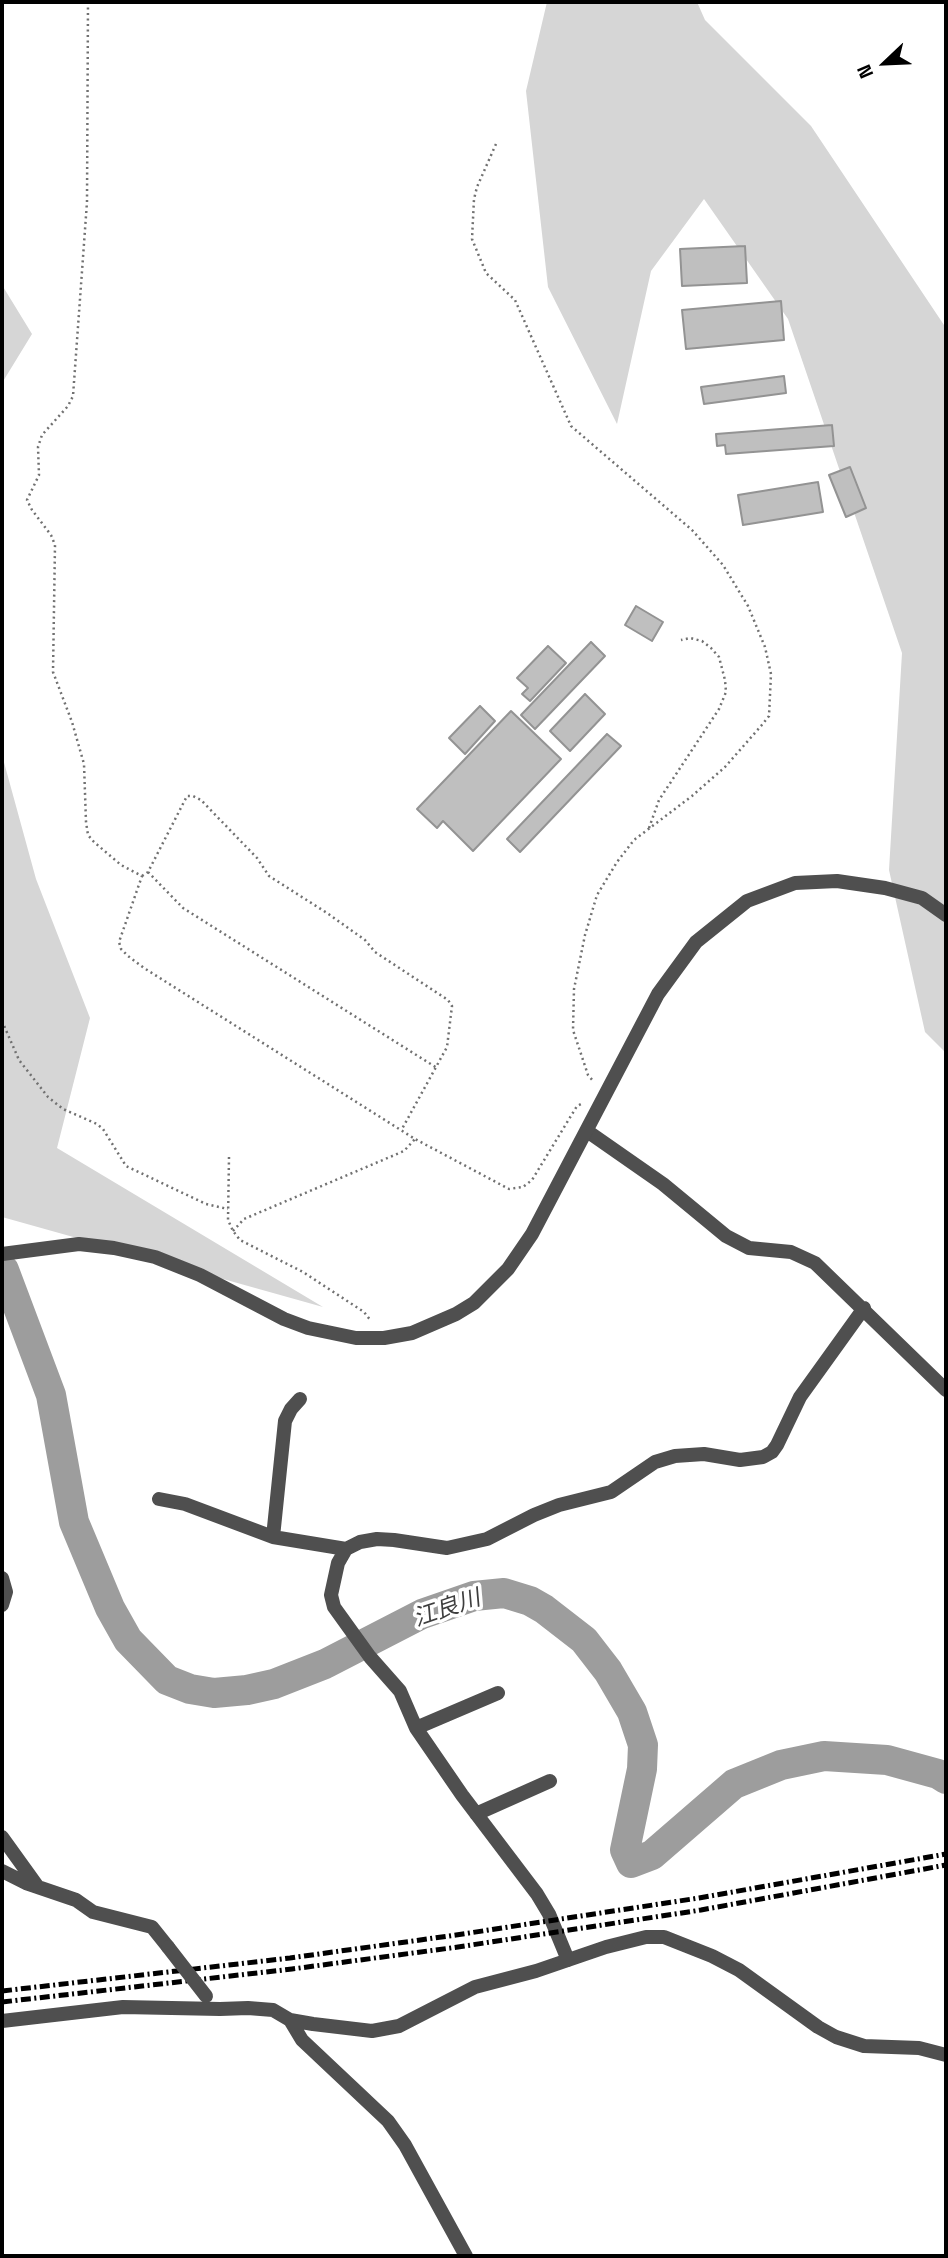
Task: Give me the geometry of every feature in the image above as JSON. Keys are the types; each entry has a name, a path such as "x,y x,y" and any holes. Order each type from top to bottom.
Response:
{"street":[{"path":"2,1254 79,1244 141,1254 200,1275 284,1319 308,1328 356,1338 384,1338 412,1333 474,1303 508,1269 532,1234 658,994 696,942 747,901 795,883 837,881 885,888 922,898 946,915"},
{"path":"587,1131 663,1184 726,1236 749,1248 791,1252 815,1263 946,1390"},
{"path":"568,1960 549,1914 537,1894 476,1814 416,1728 400,1691 370,1657 334,1607 331,1595 338,1563 346,1549 359,1542 377,1539 447,1548 487,1539 559,1505 611,1492 655,1462 675,1456 704,1454 740,1460 763,1457 772,1452 800,1397 863,1308"},
{"path":"273,1538 285,1421 300,1399"},
{"path":"159,1499 185,1504 273,1538 346,1549"},
{"path":"2,1578 6,1592 2,1605"},
{"path":"416,1728 499,1693"},
{"path":"476,1814 550,1780"},
{"path":"2,1837 38,1887"},
{"path":"2,1871 76,1900 93,1912 152,1927 220,2010"},
{"path":"2,2021 123,2007 220,2010 248,2008 273,2010 290,2020 372,2031 399,2026 475,1987 606,1947 646,1937 664,1937 739,1970 836,2037 864,2046 919,2048 946,2055"},
{"path":"290,2020 302,2040 388,2121 405,2145 466,2256"}],"path":[{"path":"88,2 87,202 73,396 68,406 42,435 38,447 39,475 27,500 55,545 57,565 53,672 84,764 88,835 121,865 142,876"},
{"path":"402,1129 447,1047 452,1006 448,1000 375,952 365,940 327,913 268,876 257,858 201,800 187,796 148,872 142,876 119,942 128,957 415,1139 503,1186 517,1189 532,1180 578,1106 585,1102 603,1101 589,1075 573,1030 574,989 585,935 597,895 634,840 725,767 769,716 771,674 765,648 748,606 723,565 692,530 571,426 515,300 486,273 472,239 473,209 477,187 496,144"},
{"path":"649,828 659,800 719,709 726,692 726,680 719,657 702,641 690,638 681,640"},
{"path":"148,872 183,908 437,1068"},
{"path":"2,1020 19,1059 48,1097 63,1109 103,1129 126,1166 206,1204 228,1209"},
{"path":"233,1231 244,1219 404,1151 415,1139"},
{"path":"229,1157 228,1220 240,1240 303,1272 363,1312 384,1338"}],"shaded area":[{"path":"547,2 697,2 705,20 811,126 946,328 946,1053 925,1032 889,870 902,653 788,319 704,199 651,271 617,424 548,287 526,91"},
{"path":"2,285 32,334 2,383"},
{"path":"2,755 36,879 90,1018 57,1148 323,1307 2,1217"}],"building":[{"path":"745,246 747,283 682,286 680,249"},
{"path":"781,301 784,340 686,349 682,310"},
{"path":"784,376 786,393 704,404 701,387"},
{"path":"832,425 834,446 726,454 725,445 717,446 716,434"},
{"path":"850,467 866,508 846,517 829,475"},
{"path":"818,482 823,512 743,525 738,495"},
{"path":"636,606 663,622 652,641 625,625"},
{"path":"591,642 605,656 535,729 521,715"},
{"path":"548,646 566,663 530,701 522,694 528,688 517,678"},
{"path":"585,694 605,714 570,751 550,731"},
{"path":"480,706 495,721 465,754 449,738"},
{"path":"511,711 561,759 473,851 443,821 437,828 417,809"},
{"path":"607,734 621,746 520,852 507,839"}],"waterway":[{"name":"江良川","path":"4,1270 51,1395 74,1522 110,1608 128,1640 167,1680 190,1689 214,1693 274,1684 325,1664 422,1614 474,1596 504,1593 530,1601 544,1609 584,1640 608,1671 632,1712 643,1745 642,1769 625,1850 631,1863 652,1855 734,1784 781,1765 824,1756 887,1760 938,1774 946,1779"}],"railway":[{"path":"2,1991 290,1958 456,1935 699,1898 946,1854"},
{"path":"2,2002 458,1947 701,1910 946,1865"}]}
